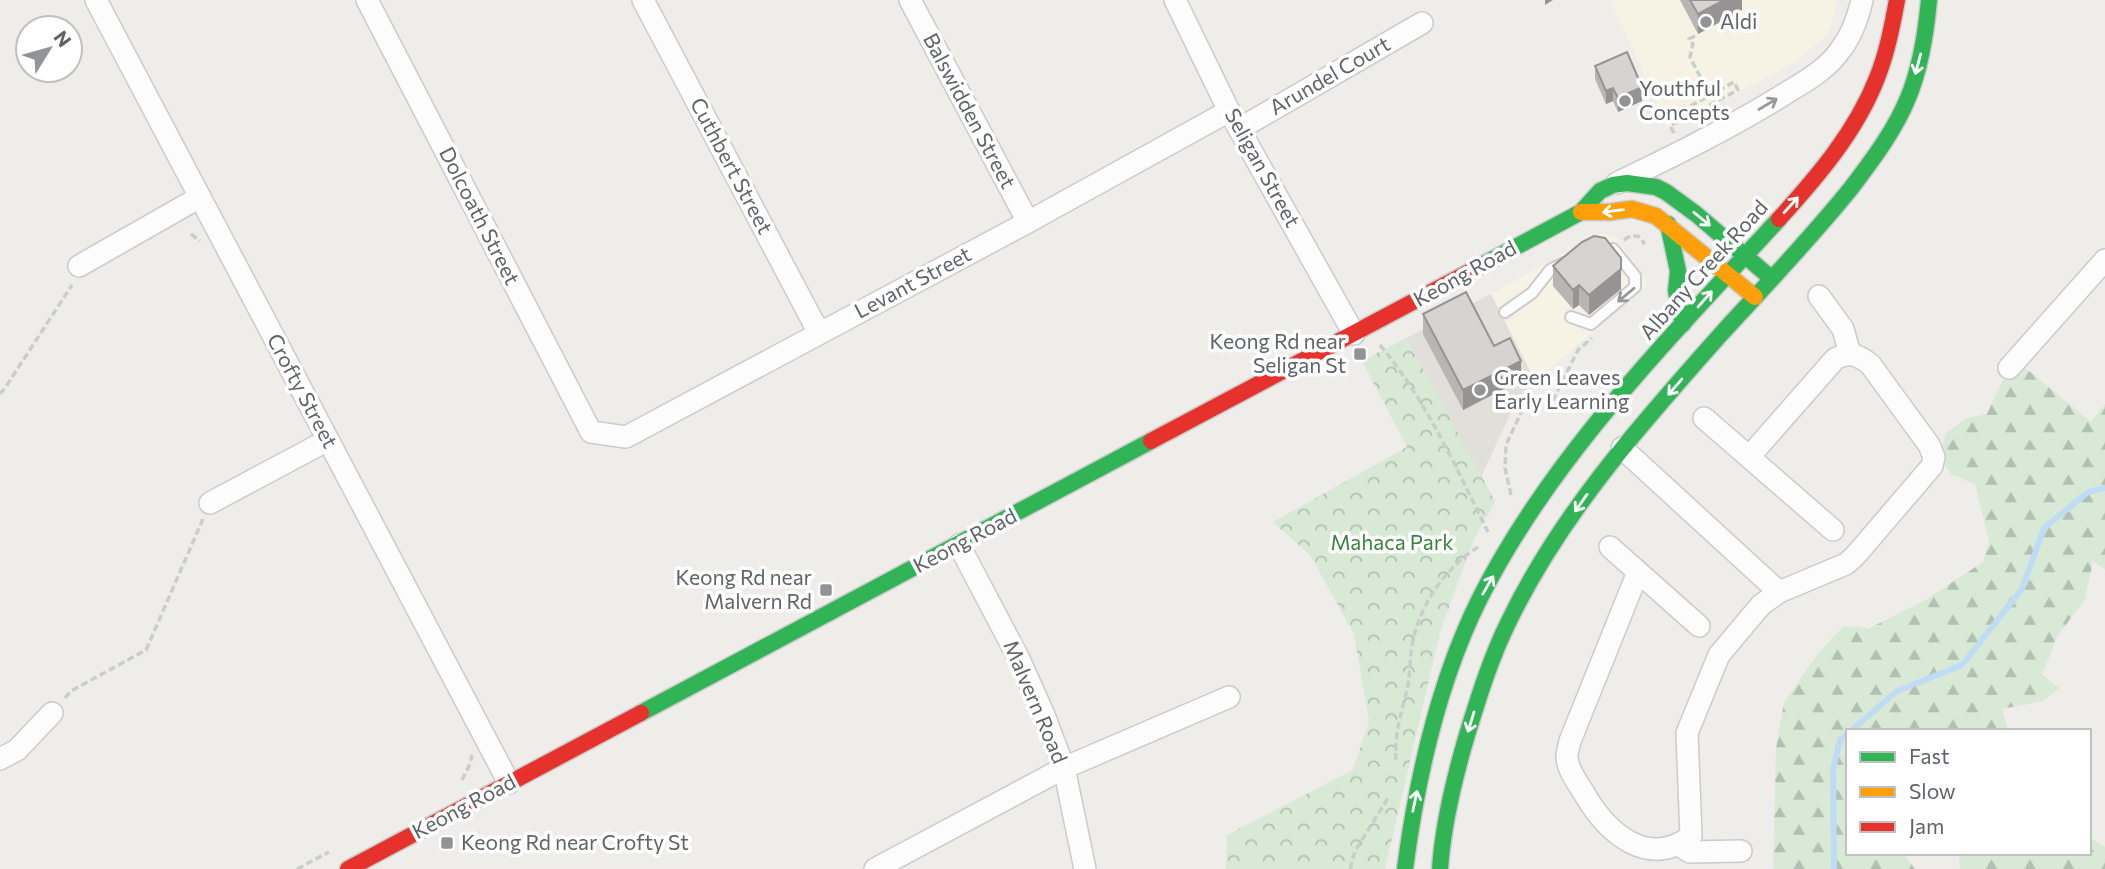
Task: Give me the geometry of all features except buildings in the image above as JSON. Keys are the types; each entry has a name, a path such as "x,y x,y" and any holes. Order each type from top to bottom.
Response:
{"main road":[{"name":"Albany Creek Road","path":"1440,869 1448,813 1476,706 1478,602 1529,514 1604,414 1816,176 1858,118 1875,85 1884,58 1893,28 1897,0"},
{"name":"Albany Creek Road","path":"1405,869 1410,825 1440,702 1477,652 1517,605 1577,508 1622,448 1832,211 1895,125 1919,62 1929,0"},
{"path":"1613,185 1627,183 1656,187 1679,201 1771,278"},
{"name":"Keong Road","path":"348,869 1581,212 1600,191 1613,185"},
{"name":"Keong Road","path":"1581,212 1632,209 1645,212 1668,224 1755,297"},
{"path":"1668,224 1678,271 1676,291 1683,324"}],"street":[{"name":"Crofty Street","path":"96,0 509,783"},
{"name":"Dolcoath Street","path":"367,0 591,432"},
{"name":"Cuthbert Street","path":"643,0 819,333"},
{"name":"Balswidden Street","path":"910,0 1028,222"},
{"name":"Seligan Street","path":"1175,0 1234,120 1354,334"},
{"name":"Keong Road","path":"1613,185 1681,142 1767,105 1812,77 1842,49 1852,32 1862,0"},
{"name":"Arundel Court","path":"1234,120 1422,23"},
{"name":"Levant Street","path":"591,432 626,437 1028,222 1234,120"},
{"name":"Keong Road","path":"1645,212 1681,142"},
{"path":"79,267 200,197"},
{"path":"2009,368 2105,260"},
{"path":"1819,296 1843,329 1850,354"},
{"path":"1638,572 1570,741 1567,758 1571,771 1601,822 1626,847 1645,856 1670,854 1682,847 1691,836 1687,733 1719,655 1762,605 1779,592 1846,564 1855,556 1932,466 1934,457 1929,445 1870,364 1859,356 1850,354 1835,359 1749,457"},
{"path":"1704,418 1833,530"},
{"path":"209,503 328,440"},
{"path":"1622,448 1779,592"},
{"name":"Malvern Road","path":"959,545 1019,659 1044,715 1064,768 1085,869"},
{"path":"1610,547 1699,626"},
{"path":"875,869 1064,768 1229,697"},
{"path":"0,759 17,750 52,713"},
{"path":"1682,847 1690,852 1741,850"}],"lane":[{"path":"1571,317 1591,324 1635,288 1635,276 1611,247 1604,244"},
{"path":"1505,312 1532,293 1550,270 1571,259"}],"path":[{"path":"1695,36 1689,39 1693,44 1689,57 1710,96"},
{"path":"1681,142 1670,126 1738,90 1734,82 1685,109"},
{"path":"1625,240 1631,249"},
{"path":"0,394 69,290 79,267"},
{"path":"1548,410 1578,350 1598,333"},
{"path":"1379,344 1401,370 1419,398 1492,540"},
{"path":"1511,497 1505,468 1506,445 1525,404"},
{"path":"52,713 71,691 146,650 209,503"},
{"path":"1396,766 1398,720 1408,688 1413,636 1424,608 1438,584 1461,558 1485,544"},
{"path":"462,781 473,754"},
{"path":"1350,869 1355,851 1392,790"},
{"path":"297,869 334,850"}],"shaded area":[{"path":"1611,0 1836,0 1828,33 1799,60 1668,130"},
{"path":"1599,234 1616,238 1647,281 1645,288 1535,381 1491,294"},
{"name":"Green Leaves Early Learning","path":"1491,294 1535,381 1517,400 1481,477 1406,338"}],"green space":[{"name":"Mahaca Park","path":"1406,338 1495,501 1472,544 1440,632 1385,869 1226,869 1227,835 1353,770 1369,722 1354,634 1310,555 1273,522 1407,447 1362,361"},
{"path":"2024,367 2091,422 2105,404 2105,569 2093,561 2085,599 2057,637 2042,675 2059,688 2043,701 2002,709 2007,729 1846,729 1846,855 1904,855 1915,869 1773,869 1776,749 1784,702 1820,651 1844,626 1870,628 1927,599 1983,562 1989,541 1975,484 1951,474 1939,455 1946,433 1967,418 1987,414 2000,386 2012,371"},
{"path":"2094,840 2105,847 2105,869 1960,869 1959,855 2091,855 2091,841"}],"waterway":[{"path":"1853,729 1897,691 1962,665 2022,589 2044,528 2088,492 2105,488"},
{"path":"1834,869 1833,769 1840,740 1846,736"}],"traffic: fast":[{"path":"1440,869 1450,801 1472,720 1497,649 1530,581 1553,543 1605,470 1722,333 1821,225 1876,155 1903,110 1913,86 1922,50 1929,0"},
{"path":"1471,271 1581,212 1600,191 1627,183 1656,187 1666,192 1771,278"},
{"path":"1405,869 1423,765 1441,696 1465,630 1509,545 1542,495 1616,399 1779,219"},
{"path":"1668,224 1678,271 1676,291 1683,324"},
{"path":"641,713 1151,441"}],"traffic: slow":[{"path":"1581,212 1632,209 1656,216 1755,297"}],"traffic: jam":[{"path":"1779,219 1821,170 1858,117 1881,69 1897,0"},
{"path":"1151,441 1471,271"},
{"path":"348,869 641,713"}],"place":[{"name":"Aldi","path":"1706,22"},
{"name":"Youthful Concepts","path":"1625,101"},
{"name":"Keong Rd near Seligan St","path":"1360,354"},
{"name":"Green Leaves Early Learning","path":"1480,390"},
{"name":"Keong Rd near Malvern Rd","path":"826,590"},
{"name":"Keong Rd near Crofty St","path":"447,843"}]}
